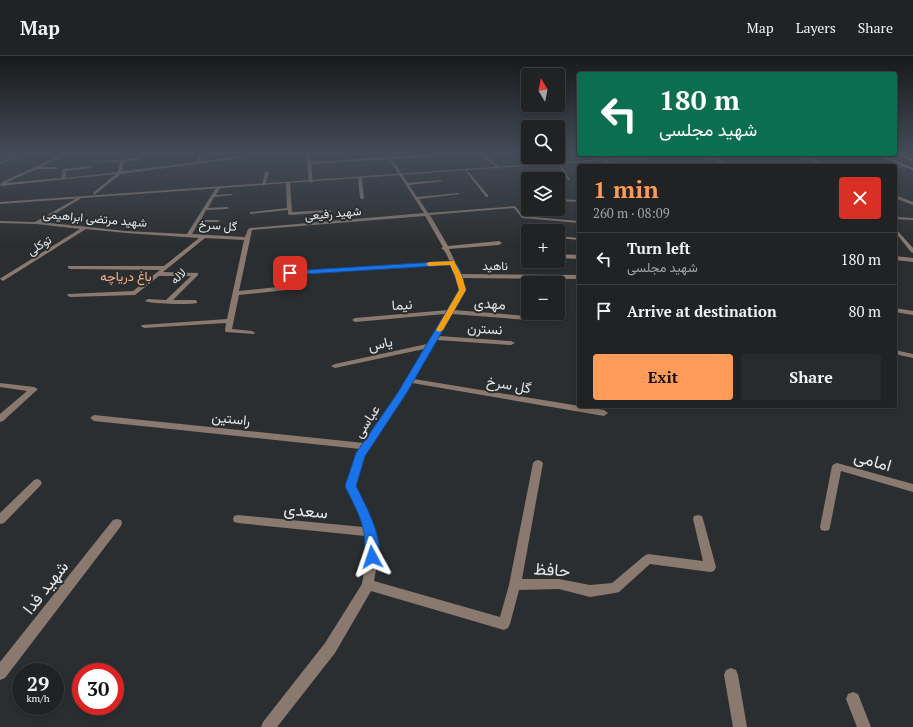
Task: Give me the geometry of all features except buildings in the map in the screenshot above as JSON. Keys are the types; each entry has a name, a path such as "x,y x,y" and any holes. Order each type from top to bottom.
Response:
{"street":[{"path":"94,194 107,183"},
{"path":"0,203 284,183"},
{"path":"288,183 290,214 329,211"},
{"path":"361,183 362,198"},
{"path":"407,184 415,183"},
{"path":"477,183 487,196"},
{"name":"عباسی","path":"268,727 330,648 368,584 372,557 370,532 366,518 351,486 360,456 409,380 462,290 459,276 427,215 407,184"},
{"path":"189,235 218,188"},
{"path":"416,198 458,194"},
{"path":"213,196 231,195"},
{"path":"897,197 913,204"},
{"path":"36,223 79,198"},
{"path":"565,200 577,201"},
{"path":"205,210 227,208"},
{"path":"427,215 515,208 522,217 577,222"},
{"path":"252,213 289,209"},
{"name":"شهید رفیعی","path":"247,238 250,229 427,215"},
{"path":"897,218 913,219"},
{"path":"197,221 218,221"},
{"name":"شهید مرتضی ابراهیمی","path":"0,222 36,223 126,232 189,235"},
{"name":"توکلی","path":"3,279 86,227"},
{"path":"897,232 913,252"},
{"name":"گل سرخ","path":"189,235 247,238 230,321"},
{"name":"لاله","path":"70,295 135,293 204,236"},
{"path":"565,238 577,239"},
{"path":"444,248 499,243"},
{"path":"565,256 577,257"},
{"path":"897,258 913,260"},
{"path":"290,273 452,263"},
{"path":"70,267 165,268"},
{"name":"لاله","path":"158,274 196,274 167,302"},
{"name":"ناهید","path":"459,276 577,277"},
{"path":"236,293 287,288"},
{"path":"148,301 195,302"},
{"path":"897,310 913,313"},
{"name":"مهدی","path":"450,312 521,317"},
{"name":"نیما","path":"355,320 450,312"},
{"path":"144,326 230,321 228,331 252,333"},
{"name":"نسترن","path":"432,342 511,343"},
{"name":"یاس","path":"335,366 432,342"},
{"path":"897,352 913,356"},
{"name":"گل سرخ","path":"409,380 604,413"},
{"path":"0,385 34,389 0,419"},
{"name":"راستین","path":"94,418 366,446"},
{"path":"515,585 538,462"},
{"name":"امامی","path":"825,527 837,466 913,488"},
{"path":"0,520 37,483"},
{"name":"سعدی","path":"238,519 370,532"},
{"name":"حافظ","path":"368,584 504,624 515,585 558,584 590,590 615,588 648,559 710,567 698,519"},
{"name":"شهید فدا","path":"0,673 117,523"},
{"path":"731,675 740,727"},
{"path":"854,699 864,727"}],"slow traffic":[{"path":"429,264 452,263 459,276 462,290 439,330"}],"district":[{"name":"باغ دریاچه","path":"126,276"}],"route":[{"path":"290,273 452,263 459,276 462,290 401,394 360,456 351,486 366,518 370,532 372,557"}]}
